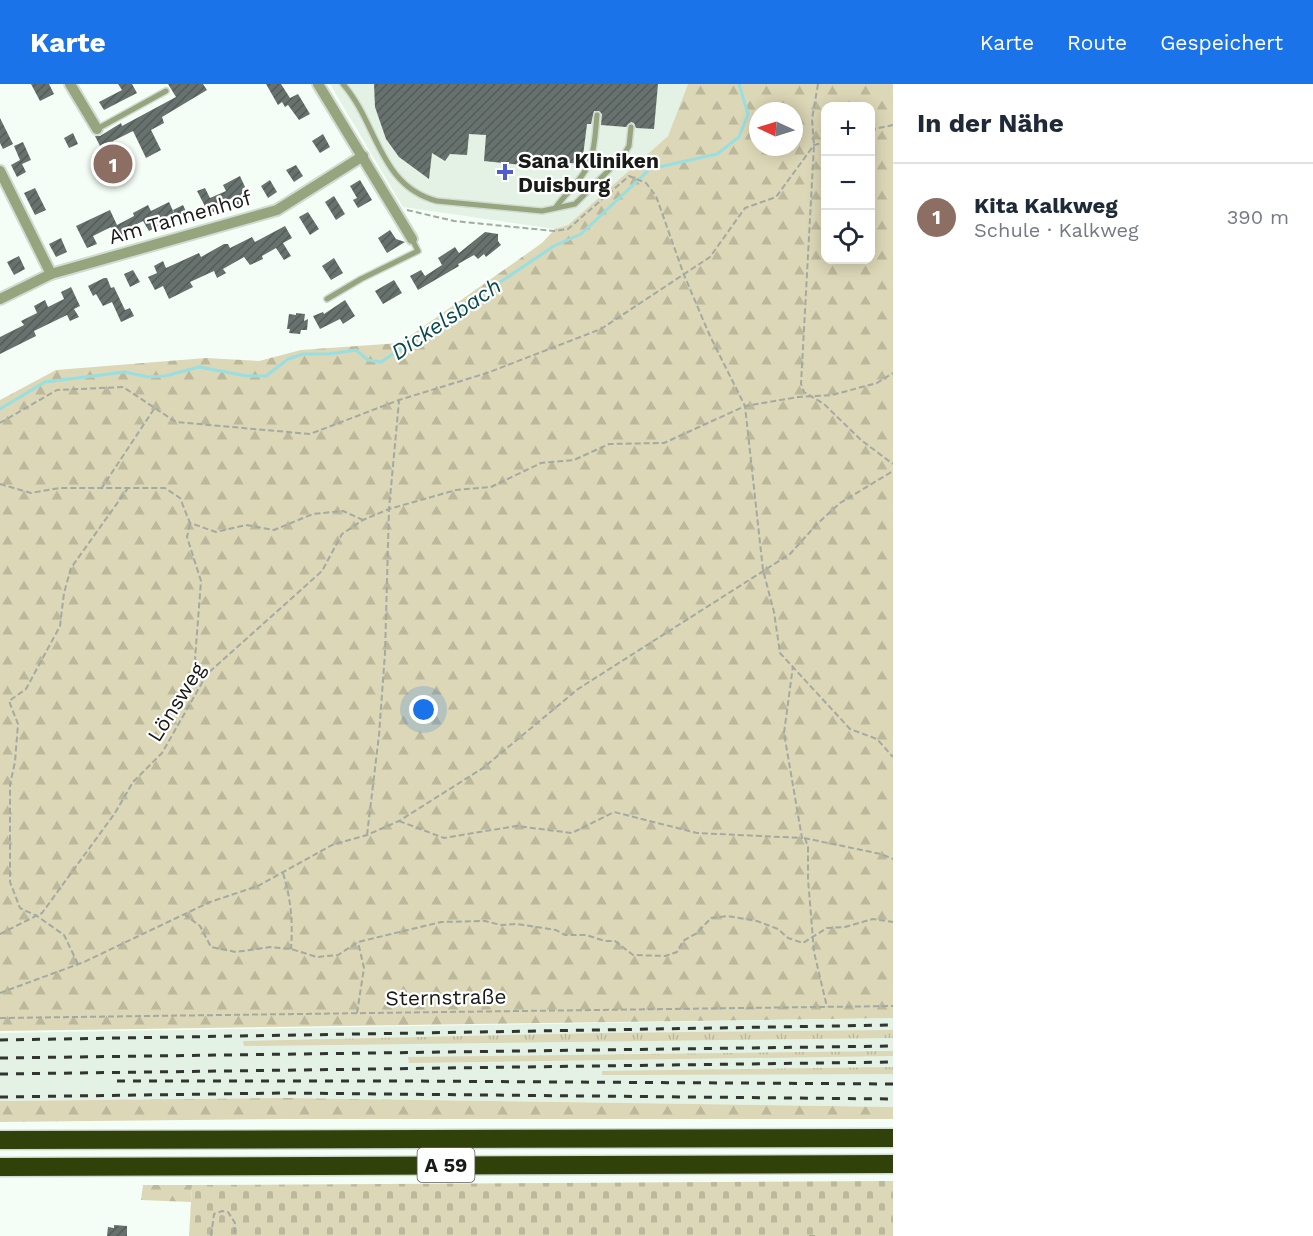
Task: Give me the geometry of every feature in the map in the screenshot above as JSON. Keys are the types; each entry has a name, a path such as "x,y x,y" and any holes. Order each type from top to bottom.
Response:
{"highway":[{"name":"A 59","path":"0,1140 893,1138"},
{"name":"A 59","path":"0,1167 893,1164"}],"street":[{"path":"70,84 97,129"},
{"path":"318,84 412,239"},
{"name":"Am Tannenhof","path":"0,299 51,274 277,210 363,156"},
{"path":"0,171 51,274"}],"lane":[{"path":"346,86 398,178 423,197 438,201 542,212 575,204 623,156 629,146 631,128"},
{"path":"97,129 166,91"},
{"path":"556,207 570,187 583,174 591,160 597,115"},
{"path":"327,299 361,279 418,251 412,239"}],"path":[{"path":"818,84 812,119 814,145 801,384 804,392 824,404 861,440 893,464"},
{"path":"875,129 893,125"},
{"path":"0,423 57,390 123,387 176,422 309,434 399,400 487,373 601,329 710,257 745,208 776,196 814,145 821,143"},
{"path":"631,177 646,183 656,196 684,275 710,336 745,406 763,570 774,612 780,653 850,729 877,739 893,757"},
{"path":"813,397 832,395 877,383 893,373"},
{"name":"Lönsweg","path":"0,934 42,913 115,813 133,782 162,753 207,674 322,571 342,534 363,519 389,509 456,490 491,487 541,464 574,459 609,444 664,443 745,406 813,397"},
{"path":"368,835 380,735 389,509 399,400"},
{"path":"101,489 155,408"},
{"path":"0,993 78,964 210,902 258,886 332,845 368,835 399,821 483,768 578,689 790,554 840,503 893,471"},
{"path":"0,484 31,493 60,488 165,488 180,498 190,523 187,537 201,581 195,658 207,674"},
{"path":"78,964 64,935 37,916 20,908 9,882 10,785 15,762 18,724 9,701 26,689 60,626 64,593 71,568 128,488"},
{"path":"190,523 216,532 246,525 274,530 313,514 343,511 363,519"},
{"path":"793,666 784,733 803,838 808,847 808,879 814,952 827,1007"},
{"path":"399,821 444,838 516,826 572,833 614,812 697,833 803,838 881,854 893,859"},
{"path":"283,873 290,895 293,923 291,949"},
{"path":"184,914 200,926 211,948 236,952 270,948 291,949 317,957 338,955 358,942 441,922 485,921 501,925 517,924 556,930 566,935 586,935 605,941 615,941 633,955 665,956 677,952 683,941 697,933 711,918 727,916 768,925 778,929 788,938 803,943 827,928 845,927 873,919 893,922"},
{"path":"357,1014 364,968 358,942"},
{"name":"Sternstraße","path":"0,1018 893,1006"},
{"path":"211,1236 214,1214 222,1211 228,1212 235,1223 234,1236"},
{"path":"809,1236 815,1236"}],"shaded area":[{"name":"Sana Kliniken Duisburg","path":"330,84 688,84 668,136 568,225 555,229 403,207"},
{"path":"893,1018 893,1107 285,1098 0,1101 0,1033"}],"green space":[{"path":"688,84 893,84 893,1018 0,1031 0,400 56,370 206,358 259,361 301,350 400,343 542,243 555,229 568,225 668,136"},
{"path":"893,1030 893,1038 244,1046 243,1041 603,1033"},
{"path":"893,1051 893,1056 409,1063 408,1057"},
{"path":"893,1067 893,1074 602,1075 602,1071"},
{"path":"285,1098 893,1107 893,1119 286,1119 0,1122 0,1101"},
{"path":"893,1181 893,1236 189,1236 192,1185"},
{"path":"143,1185 192,1185 191,1202 141,1200"}],"building":[{"path":"31,84 49,84 54,94 40,101"},
{"path":"118,84 132,84 137,93 104,110 99,102 122,90"},
{"path":"168,84 203,84 207,90 162,117 164,123 151,130 161,150 146,158 133,131 113,141 128,171 110,180 98,157 104,154 95,136 100,136 121,123 122,126 176,97"},
{"path":"266,84 281,84 290,98 298,94 310,114 299,120 288,105 285,107 282,102 278,105"},
{"path":"374,84 658,84 654,129 636,128 631,122 626,127 601,125 602,114 594,111 591,124 587,124 582,164 558,162 558,169 484,161 486,135 469,134 467,155 450,154 445,161 432,153 429,179 399,157 386,139 375,107"},
{"path":"0,118 13,144 3,149 0,143"},
{"path":"73,133 78,144 69,148 64,138"},
{"path":"323,134 330,147 320,153 312,141"},
{"path":"23,142 31,160 22,164 26,172 17,177 11,165 20,160 14,146"},
{"path":"296,165 303,176 294,182 286,170"},
{"path":"240,176 245,187 242,189 248,201 238,206 234,197 217,206 218,210 209,214 197,191 205,188 210,198 226,191 223,185"},
{"path":"270,180 277,192 268,198 261,186"},
{"path":"360,180 372,200 358,208 353,200 357,198 350,186"},
{"path":"35,188 46,210 35,215 24,193"},
{"path":"334,196 345,214 336,220 325,202"},
{"path":"169,202 174,213 156,222 158,226 149,231 143,221 125,230 127,235 117,240 111,227 93,236 97,244 87,248 76,226 110,210 117,225 148,205 151,211"},
{"path":"183,205 189,218 179,223 173,210"},
{"path":"308,212 319,229 310,235 299,217"},
{"path":"285,226 292,238 283,243 291,256 284,260 276,248 262,256 263,259 250,265 244,257 223,269 226,273 217,278 214,271 190,282 193,287 169,299 163,286 155,290 148,277 157,273 154,266 163,261 166,268 199,253 201,257 224,244 228,244 230,248 252,237 255,242"},
{"path":"390,230 396,239 405,242 387,253 378,238"},
{"path":"485,232 498,234 498,241 501,245 486,257 484,254 478,259 474,255 418,290 410,276 421,270 425,276 442,265 438,258 455,247 459,253"},
{"path":"61,238 67,252 56,257 49,244"},
{"path":"19,256 25,269 14,275 7,262"},
{"path":"334,258 343,273 331,280 322,266"},
{"path":"133,270 140,282 130,287 124,274"},
{"path":"107,278 111,288 114,287 125,310 130,308 134,316 121,322 112,302 103,306 96,294 93,296 88,286"},
{"path":"394,280 402,293 383,304 375,291"},
{"path":"71,287 80,306 74,309 79,317 70,321 67,315 34,331 36,336 0,354 0,337 24,325 21,321 37,313 34,306 45,300 48,307 64,299 61,292"},
{"path":"345,300 355,316 343,324 340,319 320,329 313,316 323,312 324,314"},
{"path":"296,313 305,314 304,321 308,319 307,330 301,330 300,334 289,333 290,329 287,329 289,314 296,315"},
{"path":"114,1225 127,1226 127,1236 107,1236 108,1227 114,1228"}],"waterway":[{"name":"Dickelsbach","path":"0,409 45,382 125,372 148,377 165,376 199,367 247,376 266,376 288,359 303,354 329,354 356,350 368,360 381,362 554,246 581,234 650,169 717,154 739,137 748,114 739,84"}],"railway":[{"path":"0,1040 893,1025"},
{"path":"0,1058 893,1046"},
{"path":"0,1074 893,1062"},
{"path":"117,1081 893,1084"},
{"path":"0,1097 284,1093 893,1099"}],"place":[{"name":"Kita Kalkweg","path":"113,164"},
{"name":"Sana Kliniken Duisburg","path":"505,172"}]}
